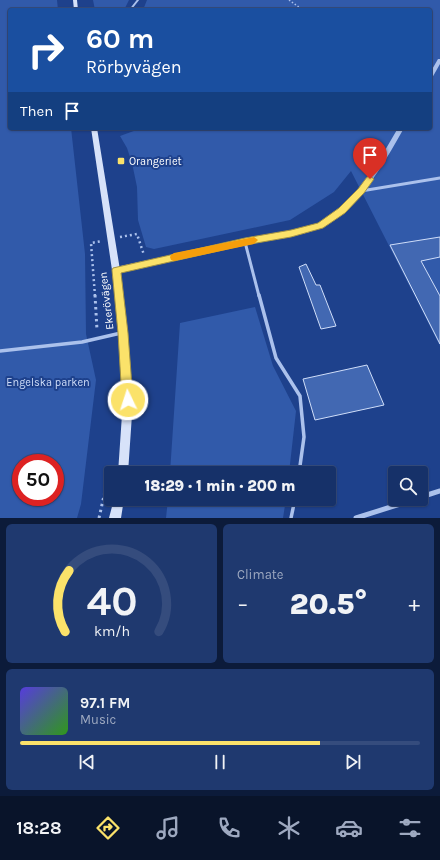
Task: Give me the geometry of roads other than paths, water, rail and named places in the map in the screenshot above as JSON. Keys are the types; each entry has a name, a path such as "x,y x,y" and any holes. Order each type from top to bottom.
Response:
{"main road":[{"name":"Ekerövägen","path":"94,130 116,270 123,333 128,400 123,466"},
{"path":"115,518 118,506"}],"street":[{"path":"432,74 440,60"},
{"path":"116,270 245,242 291,234 320,226 342,211 361,191 379,166 400,130"},
{"path":"428,495 440,491"},
{"path":"356,518 394,506"}],"lane":[{"path":"132,8 138,0"},
{"path":"361,191 440,178"},
{"path":"245,242 276,358 300,396 304,437 299,466"},
{"path":"0,351 82,342 123,333"},
{"path":"291,518 294,506"}],"place":[{"name":"Orangeriet","path":"121,161"}],"park label":[{"name":"Engelska parken","path":"48,382"}]}
